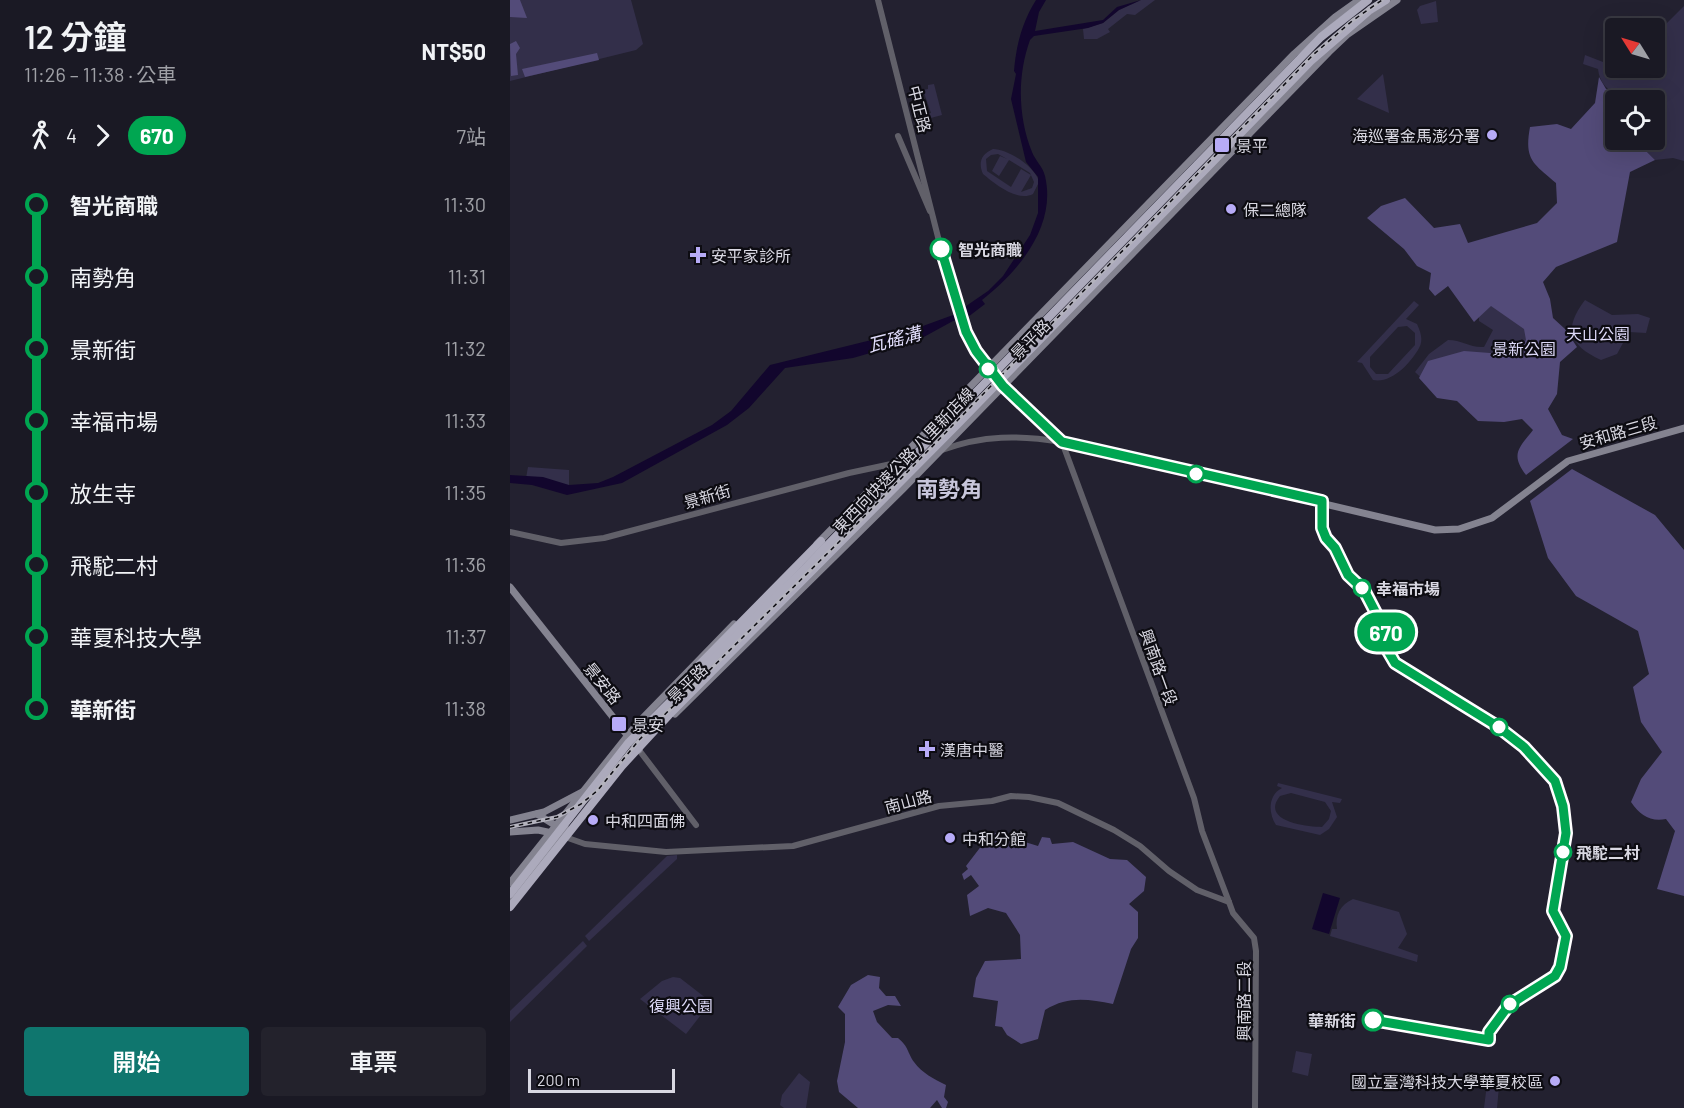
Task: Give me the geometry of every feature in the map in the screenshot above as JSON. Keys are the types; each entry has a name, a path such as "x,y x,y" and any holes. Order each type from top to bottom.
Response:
{"highway":[{"name":"東西向快速公路 八里新店線","path":"510,894 628,740 807,566 1314,44 1368,0"},
{"name":"東西向快速公路 八里新店線","path":"510,910 622,766 669,715 942,440 1311,61 1370,10 1386,0"},
{"path":"628,740 639,726 803,562 821,541"}],"main road":[{"name":"景平路","path":"549,832 680,678 833,529 1294,54 1335,17 1359,0"},
{"name":"景平路","path":"564,835 584,817 639,750 940,451 1329,52 1348,34 1397,0"},
{"path":"1003,386 1062,442"},
{"name":"安和路三段","path":"1561,466 1591,453 1684,428"},
{"name":"景新街","path":"1062,442 1435,530 1459,529 1492,518 1561,466"},
{"name":"景新街","path":"896,463 940,451"},
{"name":"景平路","path":"628,740 644,731 819,559 833,529"},
{"name":"景安路","path":"510,587 628,740 639,750"},
{"path":"510,820 537,814 586,789"},
{"path":"510,910 564,835 574,802"},
{"path":"537,814 555,825 564,835"},
{"path":"510,832 537,830 564,835"},
{"path":"510,883 549,832"},
{"path":"510,901 564,835"}],"street":[{"name":"中正路","path":"878,0 933,217 966,332 988,369 1003,386"},
{"path":"898,136 933,217"},
{"name":"景新街","path":"940,451 965,441 988,437 1024,437 1062,442"},
{"name":"興南路一段","path":"1062,442 1194,798 1202,831 1229,902"},
{"name":"景新街","path":"510,532 561,543 594,540 870,467 896,463"},
{"name":"景安路","path":"639,750 696,825"},
{"name":"南山路","path":"564,835 585,844 666,852 793,846 939,806 992,801 1011,796 1029,797 1058,803 1114,830 1140,846 1169,871 1197,890 1229,902"},
{"name":"興南路二段","path":"1229,902 1233,913 1254,938 1256,951 1255,1108"}],"green space":[{"path":"510,0 631,0 643,44 636,50 510,81"},
{"path":"510,0 520,0 527,18 510,17"},
{"path":"1141,0 1155,0 1135,15 1127,14 1108,29 1110,32 1097,39 1084,39 1083,29 1103,23 1119,10"},
{"path":"1436,1 1438,22 1421,24 1417,10 1420,6"},
{"path":"1684,6 1684,161 1673,158 1655,160 1645,150 1665,150 1665,90 1610,90 1600,78 1598,69 1583,64 1585,55 1603,62 1605,60 1605,78 1665,78 1665,25"},
{"path":"516,41 520,48 516,54 518,75 511,76 510,44"},
{"path":"597,53 599,60 525,77 522,69"},
{"path":"1383,74 1389,113 1357,99"},
{"name":"景新公園","path":"1599,77 1608,90 1605,90 1605,150 1623,150 1625,152 1645,150 1655,160 1630,172 1617,242 1556,267 1543,282 1550,299 1553,318 1565,329 1577,347 1560,362 1557,394 1548,409 1562,435 1573,439 1526,475 1517,456 1520,447 1533,430 1522,419 1504,422 1478,421 1457,401 1437,398 1419,378 1428,361 1464,351 1516,355 1526,340 1524,329 1491,306 1474,322 1448,286 1435,296 1429,289 1431,273 1417,266 1404,249 1367,218 1381,206 1405,198 1434,228 1460,224 1468,243 1537,223 1557,203 1556,183 1532,160 1528,147 1530,127 1557,124 1571,129 1595,103"},
{"path":"934,84 942,115 927,119 926,114 931,113 923,90 928,89 928,85"},
{"path":"993,149 1006,152 1033,171 1039,182 1033,194 1020,196 1013,194 983,174 982,159","holes":["998,154 1007,159 1000,156 992,171 999,176 1009,160 1031,175 1021,169 1011,187 987,171 986,159","1031,175 1034,182 1032,188 1021,192"]},
{"name":"景新公園","path":"1536,281 1544,310 1564,334 1437,393 1415,372 1429,354 1448,340 1484,347 1493,330 1479,321 1479,313 1483,306"},
{"name":"天山公園","path":"1585,300 1612,315 1638,314 1650,318 1646,333 1629,332 1617,354 1601,360 1582,348 1573,335 1574,320"},
{"path":"1414,301 1419,305 1406,319 1417,324 1421,342 1406,366 1387,379 1373,380 1362,363 1357,362","holes":["1407,326 1415,333 1415,345 1388,374 1376,374 1370,367 1370,357 1398,327"]},
{"path":"528,467 569,470 569,486 526,478"},
{"path":"1572,469 1655,515 1684,550 1684,896 1657,889 1675,831 1666,819 1646,816 1638,811 1631,802 1641,779 1662,752 1641,722 1633,687 1649,674 1638,631 1576,596 1548,558 1530,501"},
{"path":"1278,783 1342,799 1340,803 1332,802 1337,817 1329,829 1320,835 1276,825 1271,805 1274,795 1282,788 1277,786","holes":["1291,793 1325,802 1331,811 1329,819 1322,827 1288,821 1280,817 1275,805 1280,796"]},
{"path":"992,832 1038,846 1042,837 1050,838 1052,844 1073,842 1110,859 1127,860 1146,877 1144,891 1129,904 1138,912 1138,938 1131,949 1113,1004 1078,1000 1062,1002 1045,1010 1038,1039 1021,1044 1007,1035 1002,1027 995,1026 998,1001 973,997 976,978 985,961 1021,959 1020,935 1006,913 988,908 970,916 967,895 979,886 971,875 964,880 962,874 968,869 966,866"},
{"path":"677,855 677,859 589,941 585,936 667,856"},
{"path":"1353,899 1399,912 1407,934 1398,948 1418,955 1417,962 1330,936 1332,929 1337,929 1339,911"},
{"path":"583,941 587,946 510,1022 510,1011"},
{"path":"868,975 880,977 879,988 886,996 895,996 901,1006 888,1005 873,1011 877,1022 892,1038 902,1041 914,1062 921,1069 946,1085 944,1097 948,1102 946,1108 942,1108 937,1100 930,1108 858,1108 839,1092 837,1081 845,1042 845,1014 838,1007 851,985"},
{"name":"復興公園","path":"673,977 680,978 711,1002 686,1034 640,999 662,981"},
{"path":"1296,1051 1312,1054 1308,1076 1292,1072"},
{"path":"799,1073 810,1082 806,1108 784,1108 780,1105 782,1095"},
{"path":"1487,1084 1499,1086 1497,1108 1484,1108"}],"water":[{"name":"瓦磘溝","path":"1036,0 1046,0 1039,12 1035,31 1103,20 1117,7 1141,0 1119,10 1103,23 1088,28 1034,36 1030,40 1021,82 1022,111 1027,139 1045,176 1047,195 1045,213 1032,246 1009,276 982,300 985,304 968,317 953,321 922,338 853,358 785,368 749,408 727,425 622,483 567,495 532,485 510,483 510,475 543,477 569,485 598,483 613,477 712,425 731,411 770,365 912,330 953,315 988,291 1003,276 1030,235 1038,213 1038,177 1026,162 1011,99 1016,74 1014,71 1018,43 1023,26"},
{"path":"1323,893 1340,898 1329,934 1312,929"}],"railway":[{"path":"510,827 557,817 581,804 597,791 640,739 848,533 1314,54 1352,21 1382,0"}],"bus line":[{"name":"670","path":"941,249 967,335 988,369 1044,427 1062,442 1322,501 1322,528 1326,538 1335,548 1348,575 1364,590 1390,640 1388,651 1395,663 1497,726 1524,747 1555,781 1563,806 1566,833 1553,911 1566,936 1564,953 1555,976 1521,995 1509,1005 1489,1032 1489,1040 1373,1020"}],"place":[{"name":"海巡署金馬澎分署","path":"1492,135"},
{"name":"景平","path":"1222,145"},
{"name":"保二總隊","path":"1231,209"},
{"name":"智光商職","path":"941,249"},
{"name":"安平家診所","path":"698,255"},
{"name":"幸福市場","path":"1362,588"},
{"name":"景安","path":"619,724"},
{"name":"漢唐中醫","path":"927,749"},
{"name":"中和四面佛","path":"593,820"},
{"name":"中和分館","path":"950,838"},
{"name":"飛駝二村","path":"1563,852"},
{"name":"華新街","path":"1373,1020"},
{"name":"國立臺灣科技大學華夏校區","path":"1555,1081"}],"district":[{"name":"南勢角","path":"949,488"}]}
